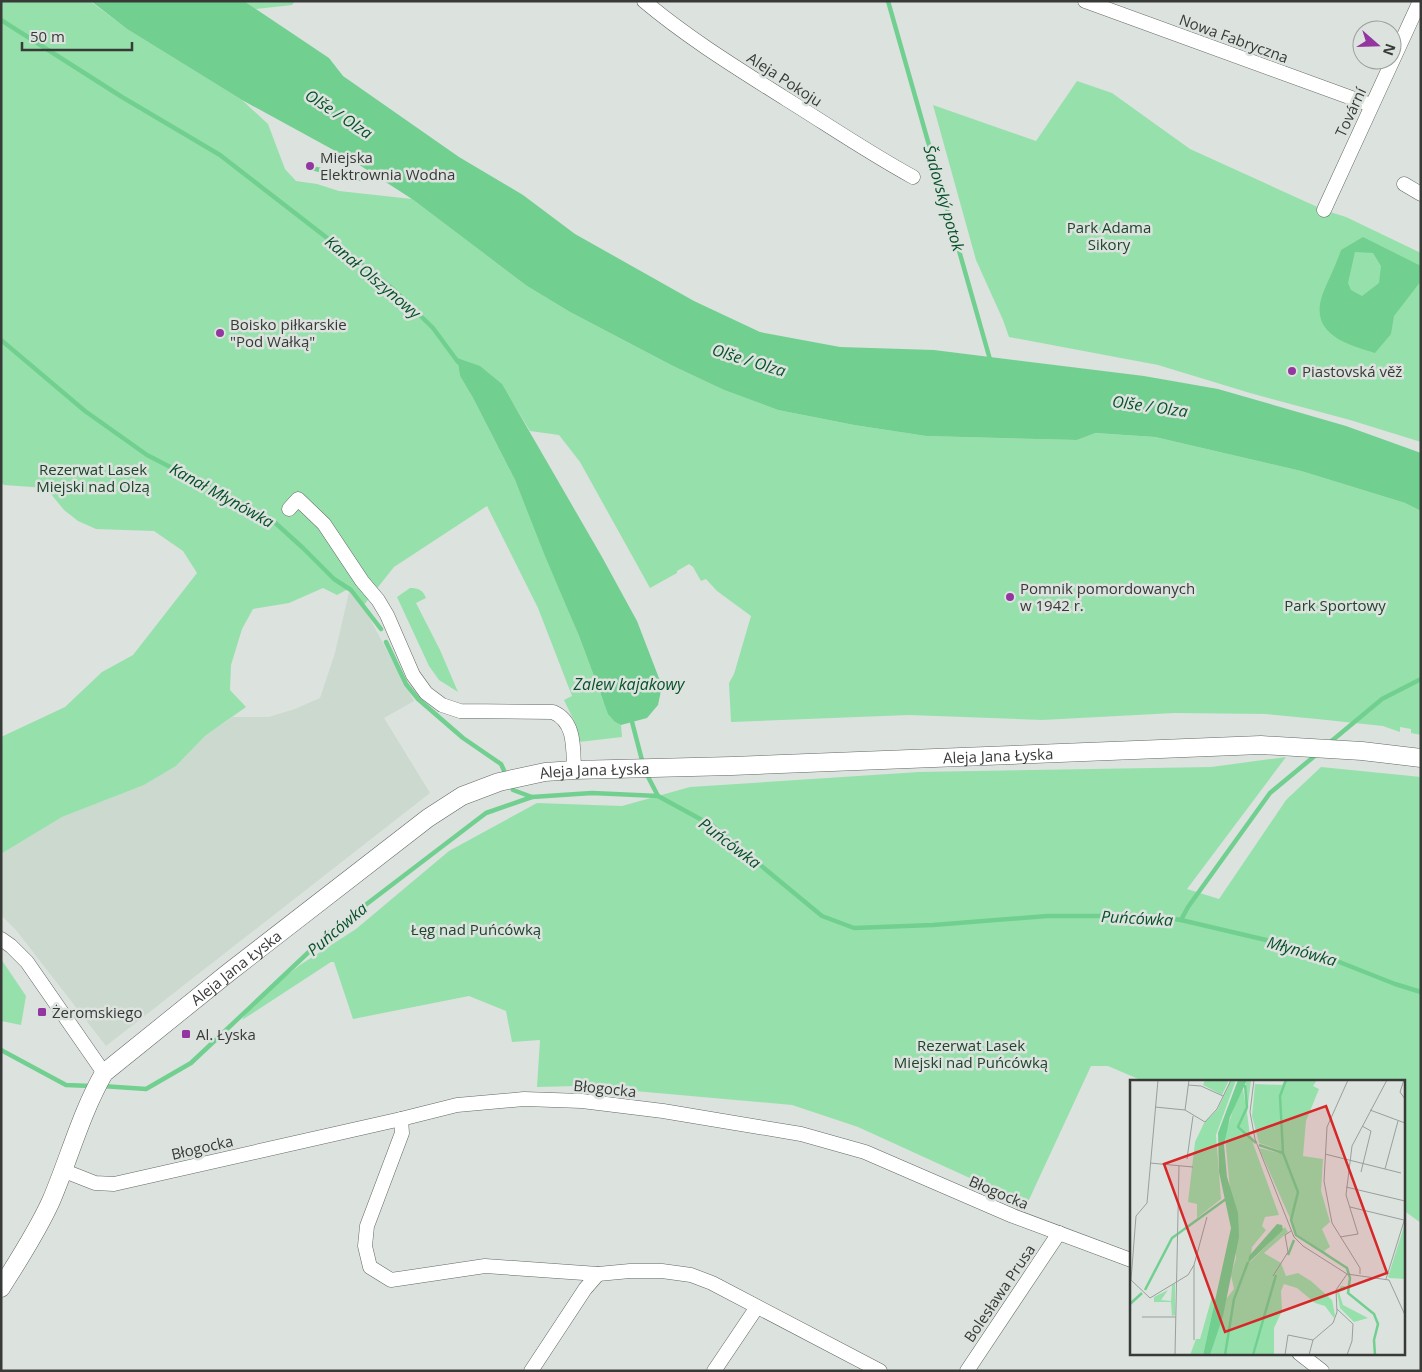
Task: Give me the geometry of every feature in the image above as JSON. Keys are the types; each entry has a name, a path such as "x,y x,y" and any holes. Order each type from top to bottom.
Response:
{"street":[{"name":"Aleja Pokoju","path":"644,1 669,22 756,80 889,164 913,177"},
{"name":"Nowa Fabryczna","path":"1085,1 1371,104"},
{"name":"Tovární","path":"1324,210 1371,104 1420,1"},
{"path":"1404,184 1421,194"},
{"path":"289,509 298,499 324,524 378,600 413,675 426,693 442,705 460,711 553,712 561,715 571,731 574,770"},
{"name":"Aleja Jana Łyska","path":"1,1288 37,1231 52,1199 84,1114 104,1073 228,973 428,818 462,796 499,782 525,775 574,770 1261,744 1362,751 1421,758"},
{"path":"1,939 27,962 104,1073"},
{"name":"Błogocka","path":"62,1170 95,1183 114,1184 457,1105 524,1099 582,1102 663,1111 791,1133 865,1152 1013,1216 1130,1260"},
{"path":"401,1119 402,1133 367,1226 365,1246 370,1267 392,1280 484,1266 598,1274 616,1271 662,1271 691,1276 712,1283 880,1371"},
{"name":"Bolesława Prusa","path":"967,1371 1059,1233"},
{"path":"531,1371 585,1289 598,1274"},
{"path":"714,1371 757,1306"},
{"path":"1301,1354 1322,1371"}],"shaded area":[{"path":"350,588 363,606 414,701 384,718 430,793 106,1046 16,930 1,915 1,854 62,817 144,785 176,766 205,736 233,717 269,717 295,709 320,698 335,653"}],"green space":[{"path":"1,1 90,1 127,29 242,100 268,124 285,169 296,181 317,184 339,191 412,199 527,286 570,312 673,366 724,390 778,410 854,425 926,436 1077,440 1094,433 1155,437 1301,471 1405,503 1421,511 1421,735 1411,733 1411,729 1400,727 1400,732 1383,726 1266,714 1174,713 1042,720 909,715 731,722 729,683 734,674 751,616 717,591 706,579 701,581 693,567 689,564 650,588 580,462 559,435 530,431 514,405 457,358 460,376 515,480 579,636 603,701 615,722 621,725 622,737 579,742 576,725 564,700 572,696 538,608 487,506 394,567 363,606 350,588 337,595 323,588 289,603 253,609 242,629 231,665 230,690 246,707 205,736 176,766 144,785 62,817 1,854 1,737 65,707 102,672 133,655 197,573 183,551 154,531 96,529 78,521 64,510 46,488 4,485 1,482"},
{"path":"244,1 295,1 292,5 256,9"},
{"name":"Park Adama Sikory","path":"1077,81 1112,93 1190,149 1324,210 1346,217 1421,253 1421,442 1158,365 1009,337 976,260 933,105 1036,141"},
{"path":"410,588 420,590 425,595 426,598 416,603 440,650 458,692 439,680 429,666 397,597"},
{"path":"1286,757 1187,889 1219,899 1286,800 1321,767 1421,777 1421,1223 1404,1211 1404,1080 1141,1080 1108,1066 1091,1066 1027,1204 858,1127 792,1105 578,1086 537,1087 540,1040 512,1042 506,1011 469,996 353,1019 334,962 331,962 242,1020 253,1002 300,965 356,929 449,851 537,803 622,806 690,787 919,772 1211,767"},
{"path":"1,959 26,996 21,1025 1,1021"}],"water":[{"name":"Olše / Olza","path":"91,1 244,1 329,58 343,76 459,157 523,195 575,234 694,301 760,332 840,347 934,350 1144,376 1218,389 1346,426 1421,453 1421,511 1405,503 1301,471 1155,437 1095,433 1077,440 926,436 854,425 778,410 724,390 673,366 570,312 527,286 412,199 350,159 242,100 127,29"},
{"path":"1363,237 1421,266 1421,281 1394,316 1391,334 1375,353 1341,341 1325,327 1321,318 1320,307 1323,293 1341,250","holes":["1355,252 1373,253 1381,266 1379,283 1362,296 1351,290 1348,283"]},
{"name":"Zalew kajakowy","path":"457,358 480,366 502,384 637,621 662,686 658,705 647,718 621,725 615,722 608,714 579,636 515,480 460,376"}],"waterway":[{"name":"Šadovský potok","path":"888,1 991,363"},
{"name":"Kanał Olszynowy","path":"1,20 122,97 220,155 393,289 433,328 458,362"},
{"path":"307,167 361,179 378,171"},
{"name":"Kanał Młynówka","path":"1,340 85,411 147,455 271,519 334,579 351,590 381,629"},
{"name":"Kanał Młynówka","path":"386,642 406,684 418,699 463,738 501,764 507,777"},
{"name":"Puńcówka","path":"1328,744 1382,699 1421,679"},
{"name":"Kanał Olszynowy","path":"631,718 643,764"},
{"name":"Puńcówka","path":"102,1086 146,1089 191,1063 330,932 486,813 532,797 592,793 658,796 713,826 822,916 854,928 933,925 1047,916 1154,916 1181,920 1188,907 1270,793 1317,754"},
{"name":"Kanał Olszynowy","path":"645,771 658,796"},
{"name":"Kanał Młynówka","path":"510,784 513,790 532,797"},
{"name":"Młynówka","path":"1181,920 1309,950 1395,984 1421,992"},
{"name":"Puńcówka","path":"1,1050 66,1085 91,1086"}],"place":[{"name":"Miejska Elektrownia Wodna","path":"310,166"},
{"name":"Boisko piłkarskie \"Pod Wałką\"","path":"220,333"},
{"name":"Piastovská věž","path":"1292,371"},
{"name":"Pomnik pomordowanych w 1942 r.","path":"1010,597"},
{"name":"Żeromskiego","path":"42,1012"},
{"name":"Al. Łyska","path":"186,1034"}],"park label":[{"name":"Rezerwat Lasek Miejski nad Olzą","path":"93,478"},
{"name":"Park Sportowy","path":"1335,605"},
{"name":"Łęg nad Puńcówką","path":"476,929"},
{"name":"Rezerwat Lasek Miejski nad Puńcówką","path":"971,1054"}]}
